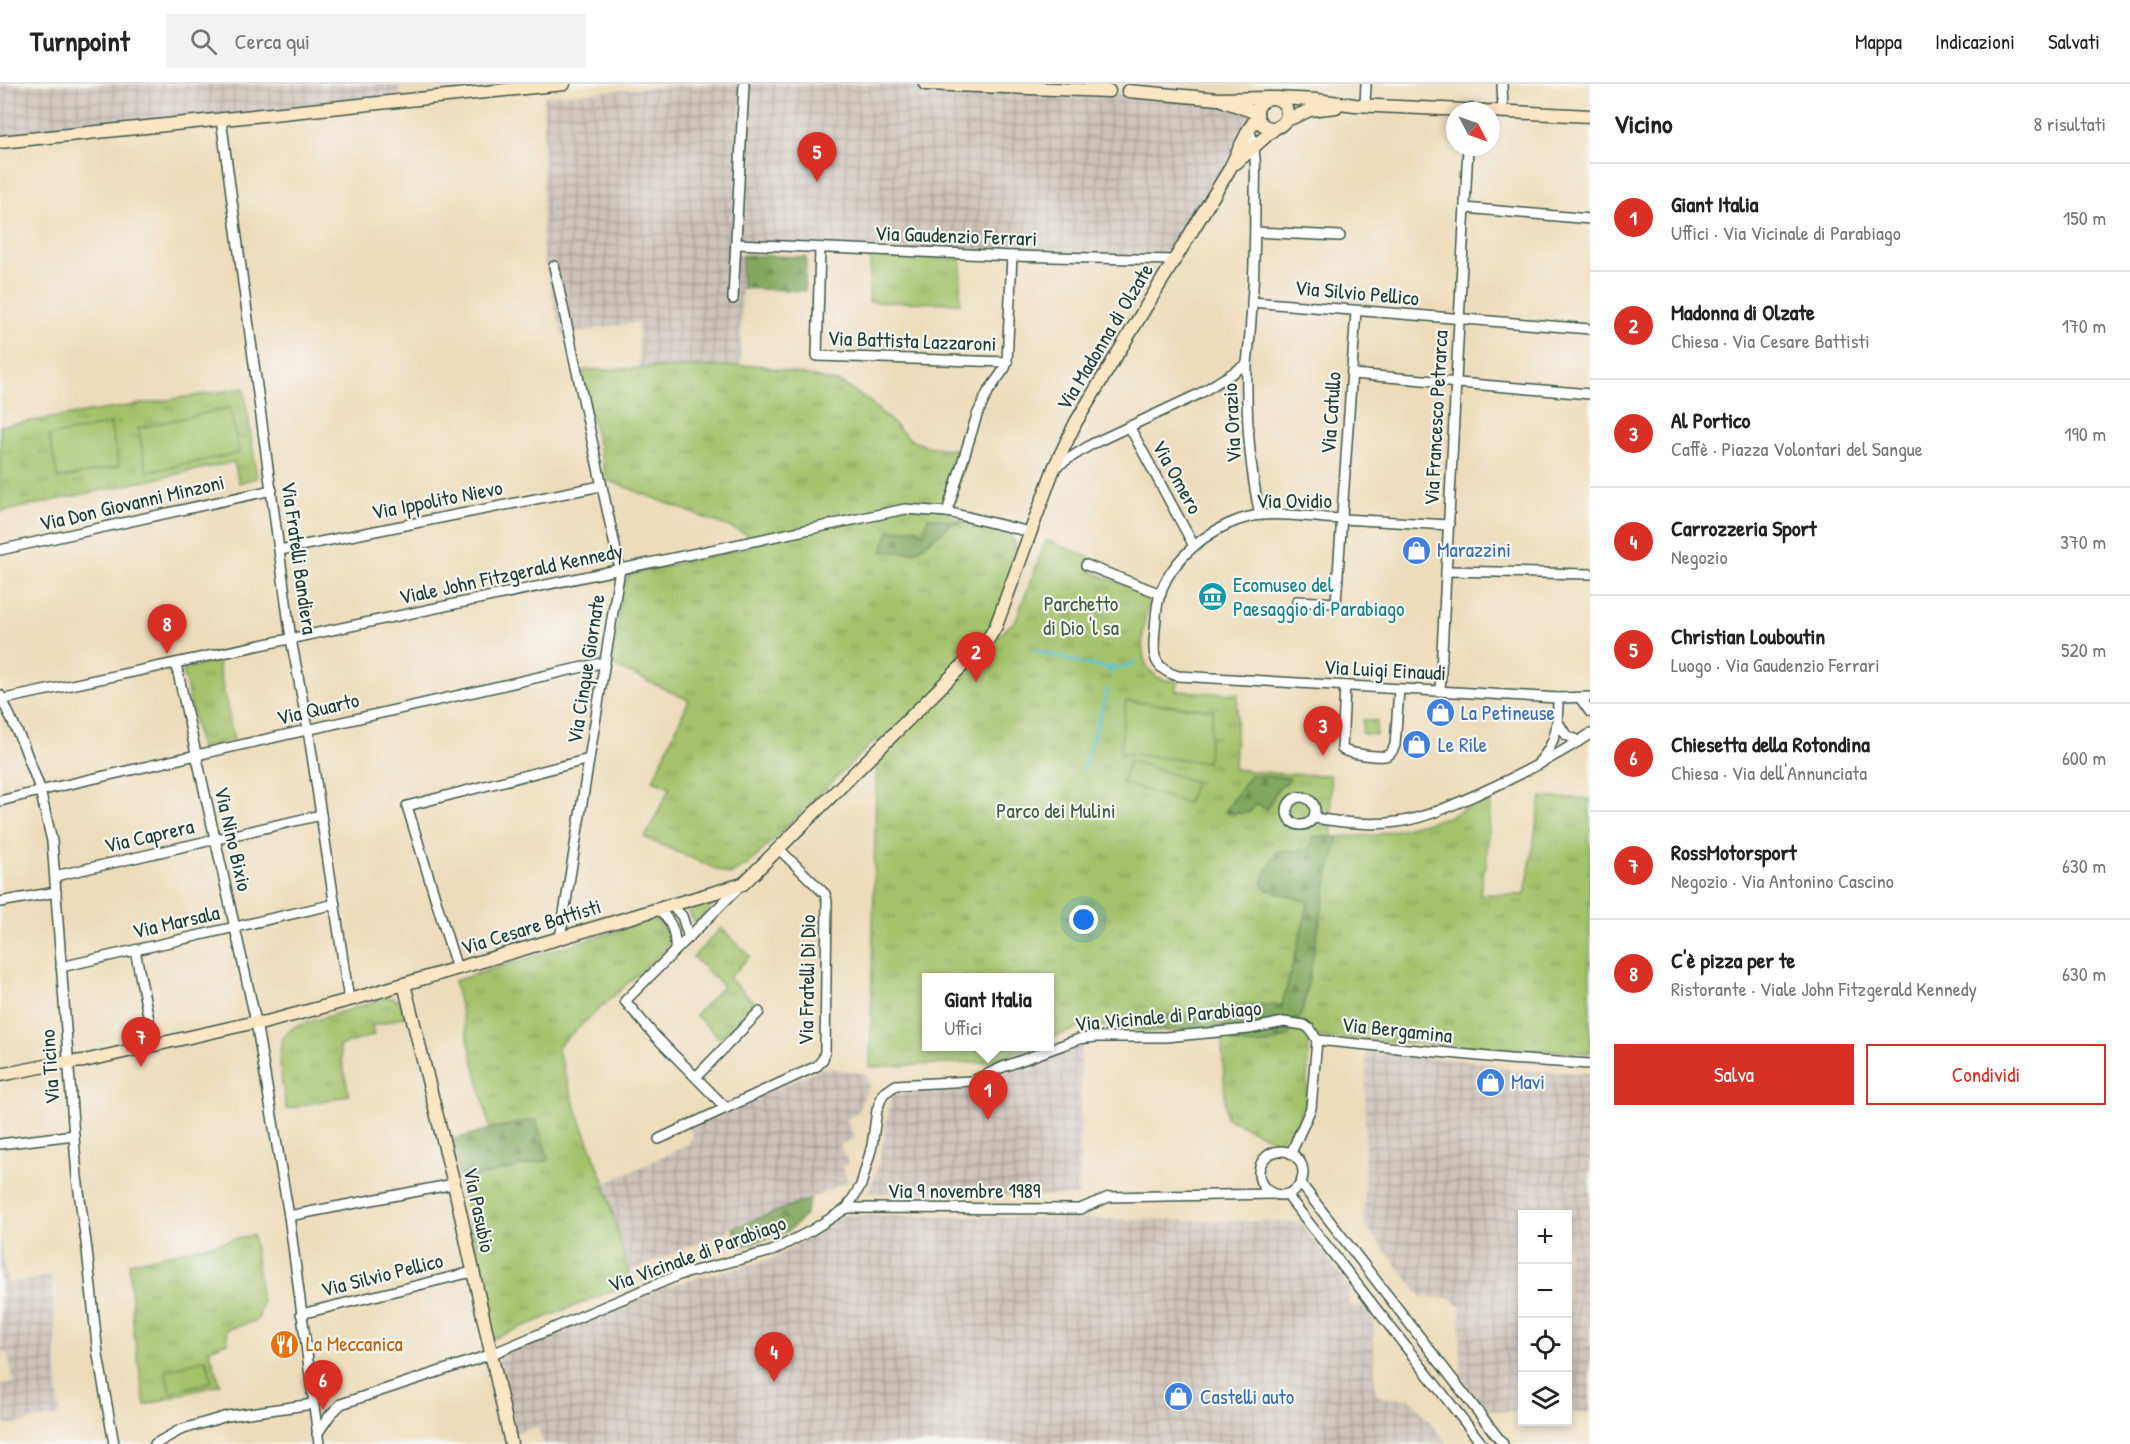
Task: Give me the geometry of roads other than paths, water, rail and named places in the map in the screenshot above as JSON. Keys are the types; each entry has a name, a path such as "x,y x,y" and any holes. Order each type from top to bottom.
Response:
{"street":[{"path":"0,142 564,84"},
{"path":"733,299 744,84"},
{"path":"925,84 1046,90 1106,87 1115,93 1131,88 1165,95 1218,99 1316,100 1446,110"},
{"path":"1046,90 1065,84"},
{"path":"1145,84 1165,95"},
{"path":"1360,105 1366,84"},
{"path":"1499,102 1502,84"},
{"path":"1218,99 1257,115 1264,126 1280,124 1287,110 1285,105 1273,98"},
{"path":"1257,115 1261,103 1273,98"},
{"name":"Via Madonna di Olzate","path":"1229,170 1280,124 1310,110 1360,105"},
{"path":"1500,112 1590,116"},
{"name":"Via Madonna di Olzate","path":"1030,532 1054,468 1076,422 1229,170 1257,115"},
{"name":"Via Fratelli Bandiera","path":"221,119 291,639 308,729 350,1000"},
{"name":"Via Orazio","path":"1249,129 1255,146 1255,232 1247,393 1255,492 1260,515"},
{"name":"Via Francesco Petrarca","path":"1440,691 1468,156"},
{"path":"1465,208 1590,219"},
{"path":"1255,232 1341,236"},
{"name":"Via Gaudenzio Ferrari","path":"736,244 1012,256 1175,260"},
{"name":"Via Battista Lazzaroni","path":"820,248 817,356 1007,362"},
{"path":"947,512 977,415 1007,362 1012,256"},
{"name":"Via Cinque Giornate","path":"554,266 620,569 560,938"},
{"name":"Via Silvio Pellico","path":"1252,302 1590,329"},
{"name":"Via Catullo","path":"1297,601 1336,603 1356,311"},
{"path":"1054,468 1092,444 1199,394 1247,364"},
{"path":"1352,374 1590,394"},
{"name":"Via Omero","path":"1129,426 1194,546"},
{"name":"Via Ippolito Nievo","path":"280,549 601,486"},
{"name":"Via Don Giovanni Minzoni","path":"0,550 272,490"},
{"name":"Viale John Fitzgerald Kennedy","path":"1,698 176,664 905,509 947,512 1030,532"},
{"name":"Via Ovidio","path":"1178,676 1161,668 1153,653 1158,601 1177,563 1194,546 1223,525 1260,515 1449,525"},
{"name":"Via Cesare Battisti","path":"0,1075 84,1061 256,1022 263,1023 350,1000 743,884 987,641 996,626 1030,532"},
{"path":"1086,565 1161,594"},
{"path":"1446,571 1590,574"},
{"name":"Via Quarto","path":"0,801 605,662"},
{"name":"Via Nino Bixio","path":"176,664 256,1022"},
{"name":"Via Luigi Einaudi","path":"1178,676 1558,698 1585,697"},
{"path":"1345,686 1342,749 1350,753 1386,756 1391,753 1395,745 1399,689"},
{"path":"1585,697 1590,712"},
{"name":"Via Ticino","path":"1,698 23,744 40,792 52,841 74,1134 98,1354 114,1444"},
{"path":"1533,768 1551,746 1558,722 1558,698"},
{"path":"1558,722 1566,735 1579,741"},
{"path":"1314,818 1353,824 1376,824 1416,818 1445,809 1533,768 1589,734"},
{"path":"457,969 407,806 589,759"},
{"name":"Via Caprera","path":"55,876 321,815"},
{"name":"Via Fratelli Di Dio","path":"658,1139 818,1066 823,1059 827,901 825,894 779,849"},
{"path":"726,1108 625,1001 743,884"},
{"path":"0,902 56,892"},
{"name":"Via Marsala","path":"61,967 335,904"},
{"path":"671,905 682,916 688,938"},
{"path":"658,909 670,921 674,930 675,951"},
{"path":"135,950 154,1045"},
{"name":"Via Pasubio","path":"404,984 454,1184 511,1444"},
{"path":"696,1077 759,1012"},
{"path":"256,1022 289,1216 319,1444"},
{"name":"Via Vicinale di Parabiago","path":"1054,1048 1079,1039 1096,1036 1164,1036 1249,1029 1284,1022 1304,1025 1310,1029 1317,1040"},
{"name":"Via Bergamina","path":"1291,1153 1311,1108 1317,1040 1509,1059 1590,1064"},
{"name":"Via Vicinale di Parabiago","path":"317,1434 341,1404 492,1354 679,1275 772,1251 812,1230 846,1208 861,1185 872,1146 877,1110 883,1094 896,1085 972,1081 1046,1051"},
{"path":"0,1144 74,1134"},
{"path":"1277,1152 1291,1153 1302,1165 1304,1173 1301,1184 1287,1195 1274,1194 1262,1184 1261,1164 1265,1158 1277,1152"},
{"path":"289,1216 454,1184"},
{"path":"1301,1184 1503,1444"},
{"name":"Via 9 novembre 1989","path":"846,1208 1080,1209 1109,1197 1274,1194"},
{"path":"1287,1195 1482,1444"},
{"name":"Via Silvio Pellico","path":"301,1314 472,1272"},
{"path":"155,1444 180,1430 227,1416 313,1404"}],"waterway":[{"path":"1035,650 1100,667 1125,666 1136,662"},
{"path":"1110,674 1111,667"},
{"path":"1083,769 1108,689"}],"place":[{"name":"Christian Louboutin","path":"817,182"},
{"name":"Marazzini","path":"1416,550"},
{"name":"Ecomuseo del Paesaggio di Parabiago","path":"1212,597"},
{"name":"C'è pizza per te","path":"167,654"},
{"name":"Madonna di Olzate","path":"976,682"},
{"name":"La Petineuse","path":"1440,713"},
{"name":"Le Rile","path":"1417,745"},
{"name":"Al Portico","path":"1323,756"},
{"name":"RossMotorsport","path":"141,1067"},
{"name":"Mavi","path":"1490,1082"},
{"name":"Giant Italia","path":"988,1120"},
{"name":"La Meccanica","path":"285,1344"},
{"name":"Carrozzeria Sport","path":"774,1382"},
{"name":"Castelli auto","path":"1179,1397"},
{"name":"Chiesetta della Rotondina","path":"323,1410"}],"park label":[{"name":"Parchetto di Dio 'l sa","path":"1081,616"},
{"name":"Parco dei Mulini","path":"1056,811"}]}
